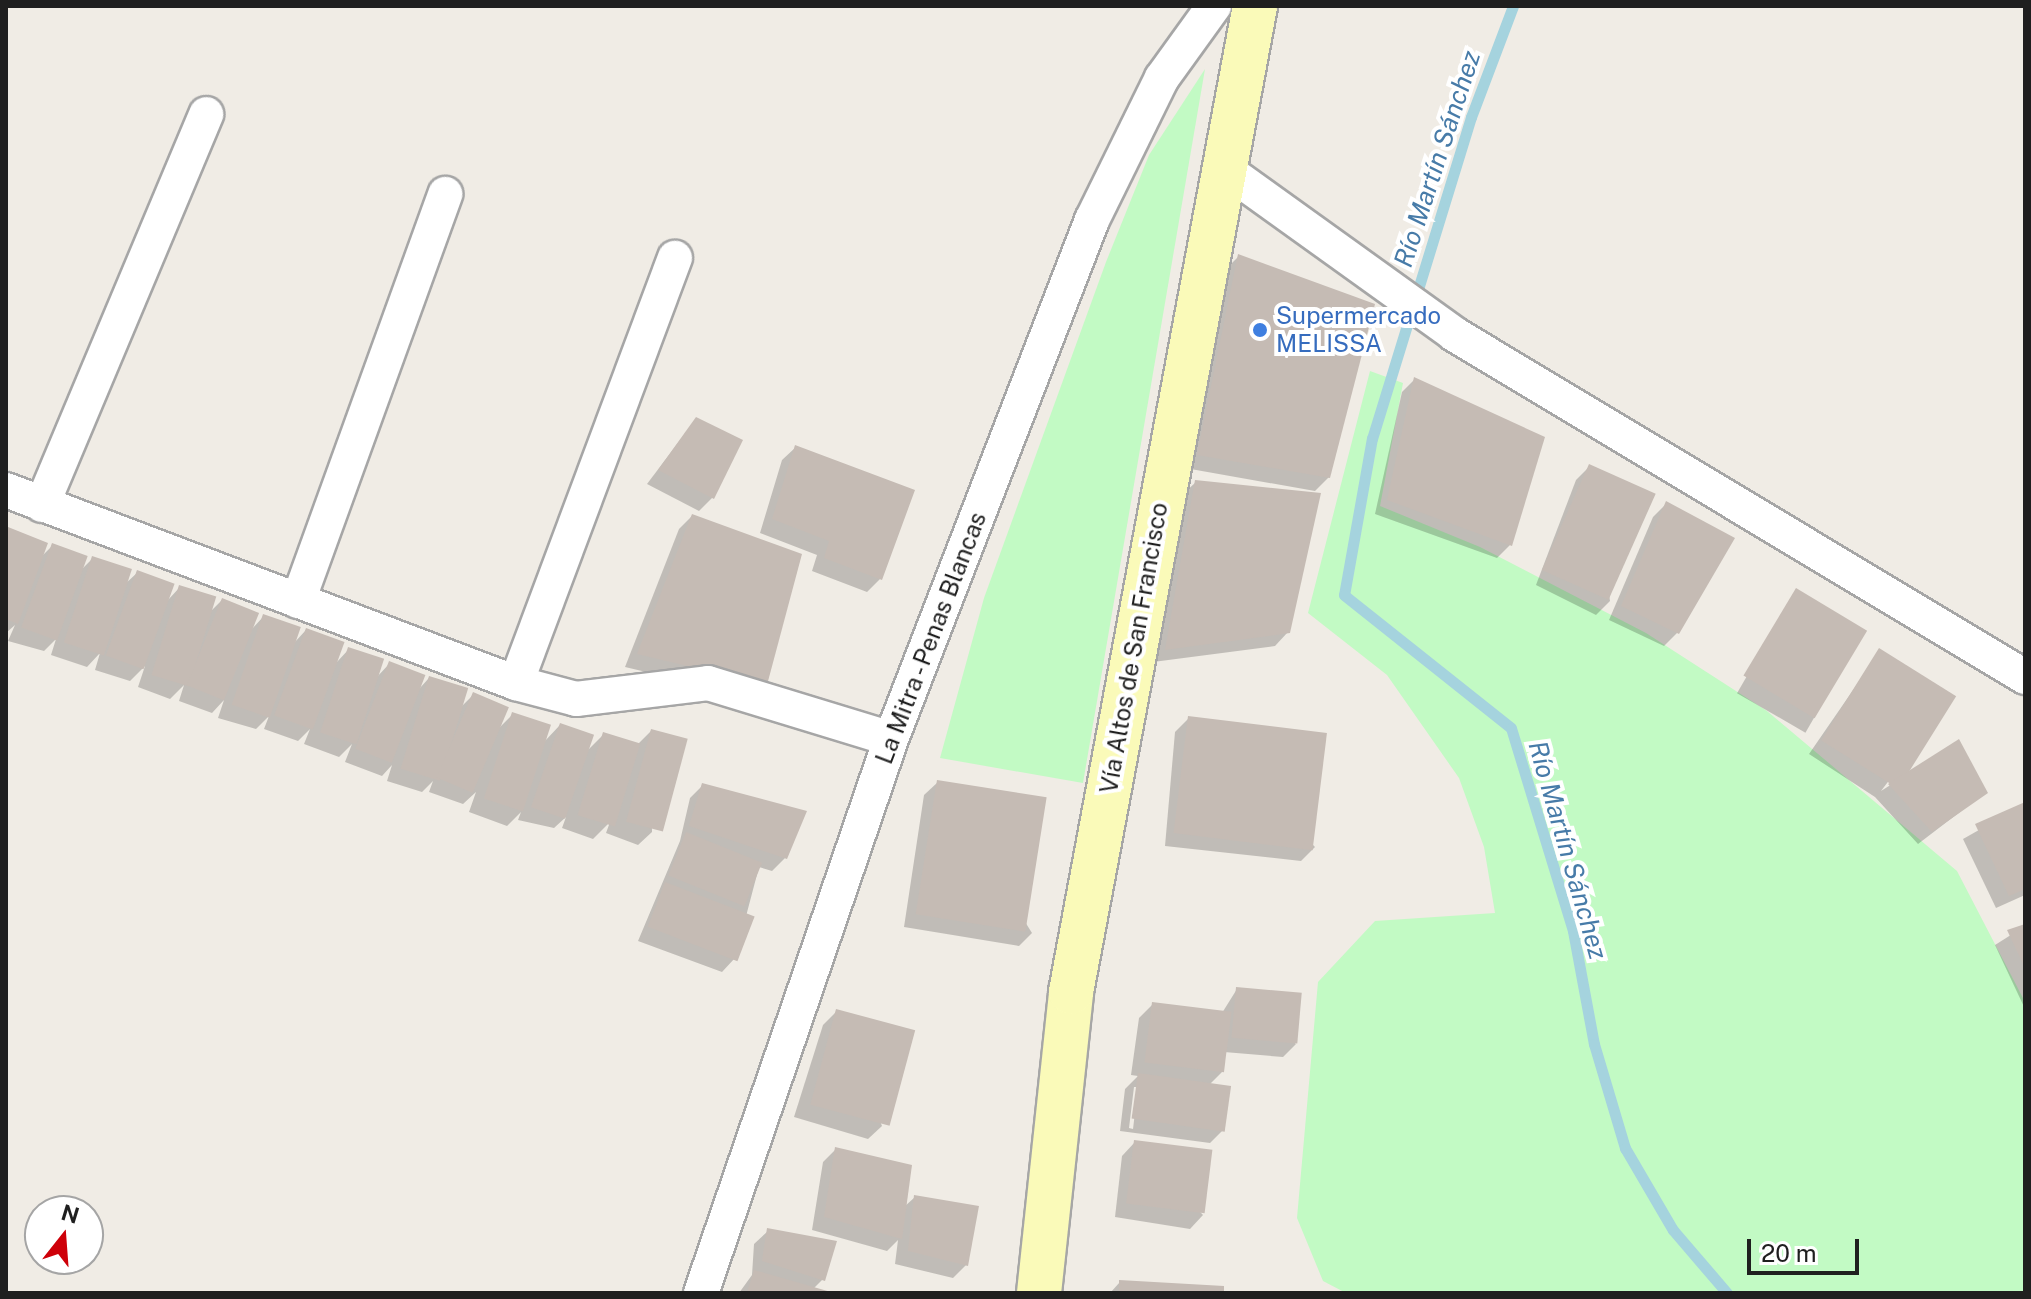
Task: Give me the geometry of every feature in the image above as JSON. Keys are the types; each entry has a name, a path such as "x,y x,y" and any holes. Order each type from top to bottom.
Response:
{"street":[{"name":"La Mitra - Penas Blancas","path":"701,1293 891,739 1092,220 1162,78 1214,6"},
{"name":"Vía Altos de San Francisco","path":"1039,1293 1071,992 1222,167 1255,6"},
{"path":"42,505 206,114"},
{"path":"1222,167 1454,334 2025,677"},
{"path":"298,601 445,194"},
{"path":"516,683 675,258"},
{"path":"6,490 516,683 576,699 708,683 891,739"}],"green space":[{"path":"1205,69 1083,783 940,758 984,598 1106,262 1149,155"},
{"path":"1370,371 1403,383 1380,506 1480,547 1646,633 1767,711 1957,871 2025,1002 2025,1293 1346,1293 1323,1281 1297,1218 1318,982 1375,921 1495,913 1484,847 1459,778 1387,675 1308,613"}],"building":[{"path":"1238,254 1375,304 1330,478 1197,455"},
{"path":"1414,377 1545,437 1512,546 1387,500"},
{"path":"696,417 743,440 714,499 658,470"},
{"path":"795,445 915,490 882,580 824,558 829,541 772,519"},
{"path":"1589,464 1656,494 1609,600 1542,570"},
{"path":"1195,480 1321,493 1290,633 1165,650"},
{"path":"1666,501 1735,538 1679,634 1621,606"},
{"path":"692,514 802,554 767,685 637,654"},
{"path":"8,527 48,543 18,624 6,619"},
{"path":"52,543 88,556 57,641 21,628"},
{"path":"92,556 132,569 104,656 64,643"},
{"path":"137,570 175,584 143,669 106,656"},
{"path":"179,585 216,596 189,686 152,675"},
{"path":"1796,588 1867,631 1815,718 1743,675"},
{"path":"222,598 259,613 224,700 187,685"},
{"path":"263,614 301,627 270,718 232,705"},
{"path":"306,628 345,642 313,729 274,715"},
{"path":"348,647 384,659 356,744 320,733"},
{"path":"1879,648 1956,696 1898,789 1821,740"},
{"path":"389,661 425,675 392,763 355,749"},
{"path":"429,676 468,688 440,781 401,769"},
{"path":"473,692 509,707 473,793 437,778"},
{"path":"512,712 551,725 523,811 484,799"},
{"path":"1188,716 1327,733 1313,850 1174,833"},
{"path":"560,723 594,735 565,819 531,807"},
{"path":"651,729 688,739 663,832 626,822"},
{"path":"603,732 640,743 615,827 578,815"},
{"path":"1959,739 1988,793 1932,832 1888,784"},
{"path":"937,780 1047,797 1025,932 916,914"},
{"path":"702,783 807,811 787,859 689,826"},
{"path":"2025,802 2025,889 2009,896 1975,824"},
{"path":"686,832 762,863 744,906 668,876"},
{"path":"665,882 755,916 737,961 648,927"},
{"path":"2025,924 2025,968 2007,930"},
{"path":"1236,987 1302,993 1297,1044 1232,1038"},
{"path":"1152,1002 1231,1012 1224,1072 1145,1063"},
{"path":"836,1009 915,1030 890,1126 810,1105"},
{"path":"1138,1073 1231,1086 1225,1132 1132,1119"},
{"path":"1134,1140 1212,1150 1205,1213 1126,1204"},
{"path":"835,1147 912,1165 902,1239 824,1217"},
{"path":"914,1195 979,1206 968,1266 908,1251"},
{"path":"767,1228 837,1241 825,1281 762,1261"},
{"path":"754,1270 831,1292 747,1293"},
{"path":"1119,1280 1224,1286 1224,1293 1119,1293"}],"waterway":[{"name":"Río Martín Sánchez","path":"1513,6 1471,117 1372,438 1344,595 1511,728 1573,931 1594,1044 1625,1148 1673,1230 1727,1293"}],"place":[{"name":"Supermercado MELISSA","path":"1260,330"}]}
